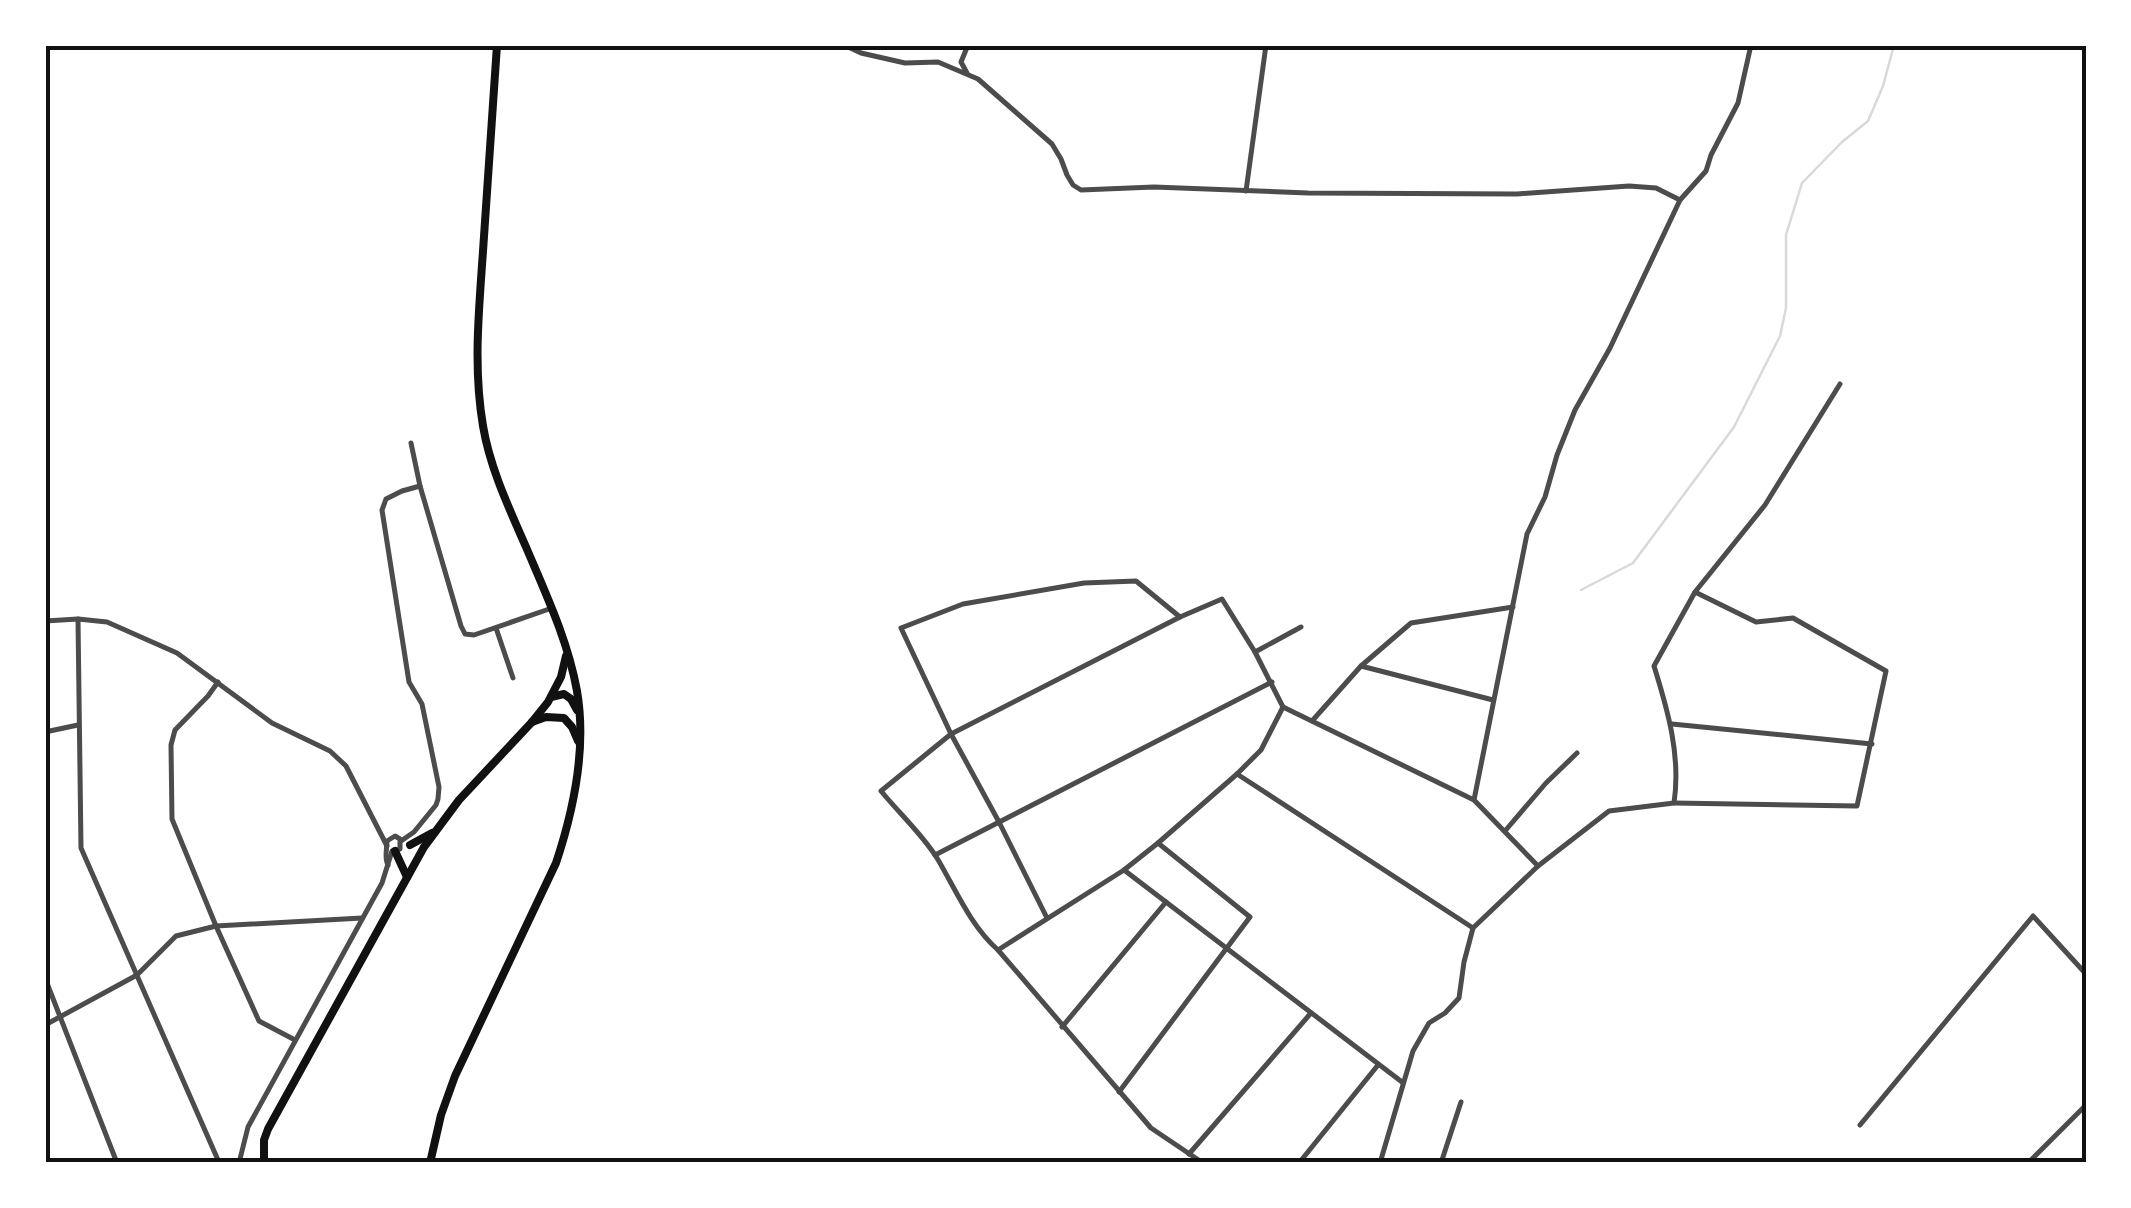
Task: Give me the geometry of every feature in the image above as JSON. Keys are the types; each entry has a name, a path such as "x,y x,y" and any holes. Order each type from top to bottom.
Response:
{"main road":[{"path":"430,1163 441,1114 456,1076 556,864 574,798 579,746 577,692 567,652 498,485 483,429 476,334 497,45"},
{"path":"264,1163 268,1129 417,859 459,800 550,699 567,652"},
{"path":"532,722 570,714 577,692"},
{"path":"550,699 564,694 580,716"},
{"path":"550,699 548,708 572,727 579,746"},
{"path":"417,859 400,840 434,832"},
{"path":"392,850 417,859"},
{"path":"392,850 407,877"}],"street":[{"path":"844,45 861,53 905,62 938,62 967,72 1052,144 1067,175 1081,190 1517,194 1628,186 1656,188 1680,200"},
{"path":"967,72 962,62 968,45"},
{"path":"1246,190 1266,45"},
{"path":"1474,800 1527,534 1545,497 1575,410 1610,348 1680,200 1706,170 1738,104 1751,45"},
{"path":"1674,803 1677,786 1672,724 1654,666 1694,592 1765,505 1840,384"},
{"path":"411,442 420,486 465,634 474,635 552,608"},
{"path":"392,850 388,839 409,837 436,805 438,786 422,704 409,682 382,510 386,499 420,486"},
{"path":"1047,918 951,734 901,628 964,604 1102,582 1136,582 1180,617"},
{"path":"1380,1163 1413,1051 1429,1023 1445,1014 1458,998 1473,928 1538,866 1609,811 1674,803 1857,806 1886,671 1793,618 1756,622 1694,592"},
{"path":"1203,1163 1151,1128 985,939 935,855 881,791 951,734 1222,599 1283,707 1474,800 1538,866"},
{"path":"1312,721 1362,666 1411,623 1514,607"},
{"path":"78,619 81,848 218,1160 230,1163"},
{"path":"45,621 107,622 177,652 272,723 330,752 346,766 392,850"},
{"path":"1255,652 1301,627"},
{"path":"496,628 514,678"},
{"path":"1362,666 1493,700"},
{"path":"218,682 176,730 171,745 172,819 258,1021 294,1040"},
{"path":"935,855 1272,682"},
{"path":"998,950 1124,870 1158,843 1260,750 1283,707"},
{"path":"1672,724 1872,744"},
{"path":"45,732 78,725"},
{"path":"1505,831 1577,753"},
{"path":"1237,774 1473,928"},
{"path":"378,828 400,840"},
{"path":"239,1163 248,1127 382,884 388,865 386,854 400,848 400,840"},
{"path":"1119,1092 1250,918 1158,843"},
{"path":"1124,870 1402,1082"},
{"path":"1062,1027 1166,902"},
{"path":"1860,1125 2033,916 2086,974"},
{"path":"45,1025 137,975 176,936 216,926 363,918"},
{"path":"45,978 117,1163"},
{"path":"1189,1154 1310,1013"},
{"path":"1300,1163 1378,1065"},
{"path":"1441,1163 1461,1102"},
{"path":"2028,1163 2086,1105"}],"waterway":[{"path":"1581,590 1633,563 1734,427 1780,336 1786,308 1786,235 1802,183 1868,121 1894,45"}]}
